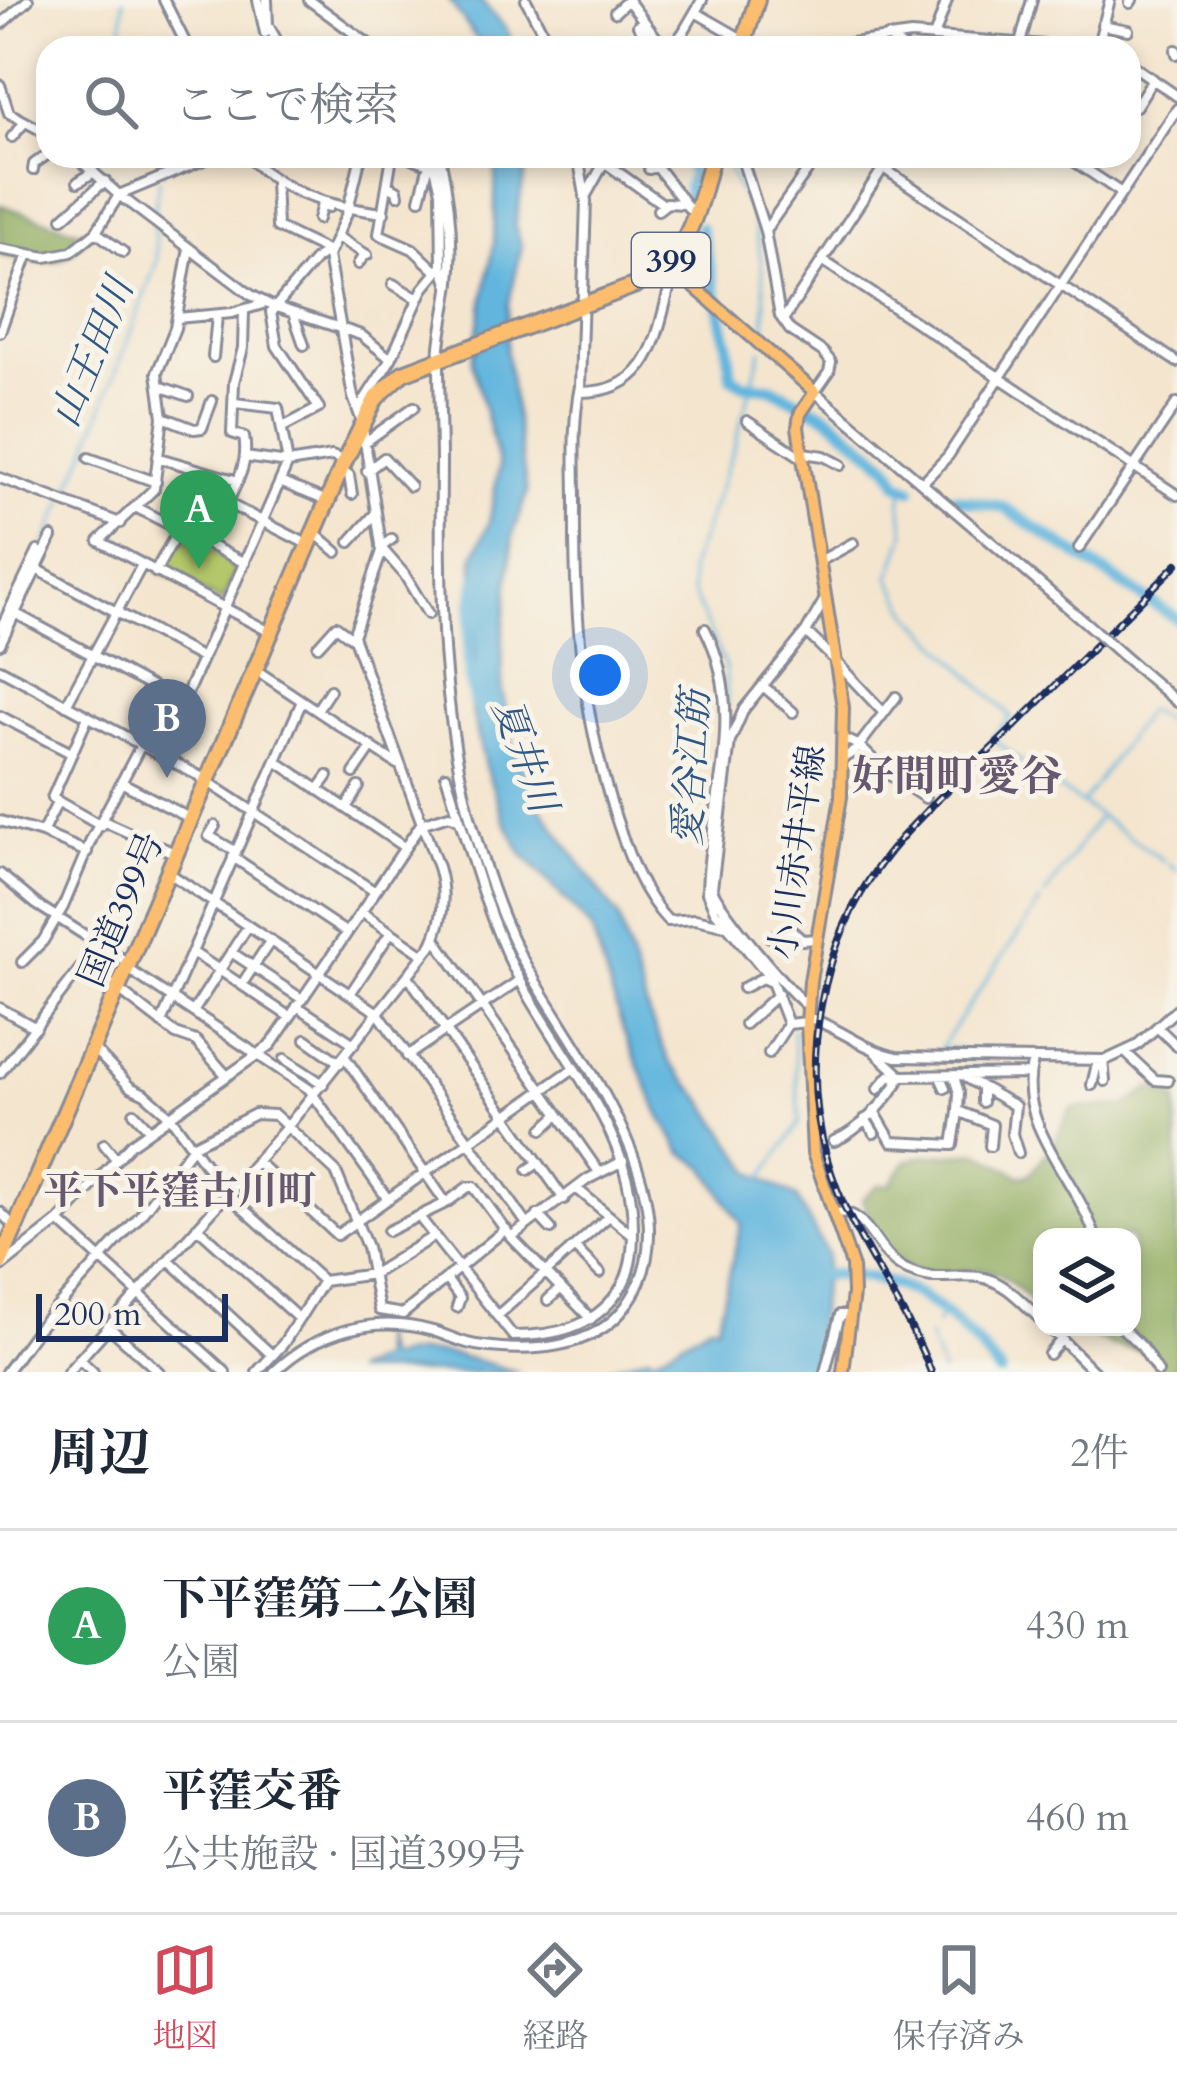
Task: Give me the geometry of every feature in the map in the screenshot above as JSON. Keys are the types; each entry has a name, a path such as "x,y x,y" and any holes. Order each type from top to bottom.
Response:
{"highway":[{"path":"748,36 757,0"},
{"name":"399","path":"446,356 671,267 707,168"},
{"name":"国道399号","path":"0,1265 9,1226 93,1047 311,538 326,513 360,416 389,383 446,356"}],"main road":[{"path":"671,267 815,392"},
{"name":"小川赤井平線","path":"815,392 798,427 836,662 843,738 841,797 807,1015 812,1144 848,1249 854,1282 843,1372"}],"street":[{"path":"10,0 18,9"},
{"path":"0,25 28,0"},
{"path":"164,0 182,36"},
{"path":"258,0 266,34 272,36 267,0"},
{"path":"309,0 359,34"},
{"path":"526,0 545,36"},
{"path":"681,35 702,0"},
{"path":"934,36 947,0"},
{"path":"1027,36 1032,0"},
{"path":"1100,36 1110,0"},
{"path":"623,4 653,36"},
{"path":"695,12 732,36"},
{"path":"638,25 646,36"},
{"path":"1102,25 1128,30"},
{"path":"1141,72 1177,96"},
{"path":"1141,98 1153,80"},
{"path":"0,86 4,117 36,128"},
{"path":"1141,161 1177,109"},
{"path":"12,136 25,122"},
{"path":"33,170 36,162"},
{"path":"89,168 270,305 342,324 391,359"},
{"path":"0,249 63,255 96,232 119,195 186,168"},
{"path":"260,168 312,200 348,210"},
{"path":"177,318 218,316 270,305 339,238 358,168"},
{"path":"391,168 380,234 413,249 439,269 449,287"},
{"path":"420,200 429,168"},
{"path":"360,416 418,299 439,269 445,247 439,168"},
{"path":"274,1372 302,1347 336,1332 376,1325 418,1328 476,1346 576,1341 626,1307 640,1279 648,1245 638,1160 617,1116 521,957 476,839 456,766 441,645 450,218 440,168"},
{"path":"580,168 585,196 575,414 576,613 585,699 599,766 637,877 652,903 668,921 694,919 728,926"},
{"path":"585,196 601,168"},
{"path":"616,168 661,207 690,210"},
{"path":"745,168 765,231 782,320 831,362 815,392 1177,702"},
{"path":"782,320 883,168 1177,362"},
{"path":"1084,168 1120,192"},
{"path":"923,482 940,467 1136,168"},
{"path":"649,169 672,174 690,210"},
{"path":"765,231 807,171"},
{"path":"78,182 94,172"},
{"path":"63,218 105,181"},
{"path":"275,181 277,227 328,250"},
{"path":"389,186 398,195"},
{"path":"317,219 322,204 384,213"},
{"path":"356,225 362,210"},
{"path":"96,232 123,252"},
{"path":"339,238 366,254 358,264"},
{"path":"189,248 177,318 157,373 164,417 155,482 151,495 100,543 271,632"},
{"path":"68,1372 314,1095 424,955 441,918 443,886 354,639 354,626 381,548 328,250"},
{"path":"0,332 28,254"},
{"path":"823,260 1177,495"},
{"path":"579,392 615,390 637,374 653,338 671,267"},
{"path":"281,282 282,291 270,305 277,346 319,408 283,427"},
{"path":"393,284 418,299"},
{"path":"342,324 351,307"},
{"path":"227,503 245,457 244,438 232,433 233,385 243,348 244,311"},
{"path":"293,313 304,345"},
{"path":"213,356 218,316"},
{"path":"158,385 188,396"},
{"path":"164,417 202,428 212,401"},
{"path":"160,755 288,463 278,408 235,403"},
{"path":"1079,548 1177,403"},
{"path":"364,443 415,407"},
{"path":"747,421 802,456 824,456 842,465"},
{"path":"245,457 288,463 332,456 348,473 352,494"},
{"path":"88,458 155,482"},
{"path":"158,458 238,481"},
{"path":"367,471 384,458 410,486"},
{"path":"0,478 120,523"},
{"path":"163,520 184,481 337,552"},
{"path":"280,482 326,513"},
{"path":"137,508 245,563"},
{"path":"350,542 375,514"},
{"path":"155,572 179,529"},
{"path":"0,644 33,567 52,537"},
{"path":"381,548 392,539"},
{"path":"820,561 853,543"},
{"path":"381,548 402,571 428,614"},
{"path":"33,567 38,551"},
{"path":"66,705 142,565"},
{"path":"33,567 202,658"},
{"path":"826,598 806,632 744,709 730,744 712,895 779,972 807,1015 874,1052 901,1078"},
{"path":"0,630 12,612"},
{"path":"12,612 183,704"},
{"path":"318,646 336,626 354,639"},
{"path":"706,629 721,661 726,692 707,893 771,981 788,1024"},
{"path":"806,632 884,712"},
{"path":"0,670 207,781 374,891"},
{"path":"255,670 398,764"},
{"path":"763,686 793,712"},
{"path":"317,710 330,690"},
{"path":"842,758 896,697"},
{"path":"161,1023 302,700"},
{"path":"88,717 52,798 176,854"},
{"path":"0,735 4,719 71,753"},
{"path":"843,738 925,798"},
{"path":"22,962 43,941 57,916 141,745"},
{"path":"354,773 372,747"},
{"path":"275,761 404,847"},
{"path":"319,790 328,776"},
{"path":"420,1218 513,1336 563,1332 591,1318 623,1284 632,1258 633,1212 623,1161 495,927 446,776"},
{"path":"121,782 191,818"},
{"path":"346,808 358,788"},
{"path":"42,833 58,801"},
{"path":"0,1265 59,1221 149,1130 259,1055 421,824 449,815 458,817 476,839"},
{"path":"0,821 87,852"},
{"path":"215,826 209,836 346,933"},
{"path":"168,872 379,1013 526,1224"},
{"path":"0,874 314,1095 387,1198"},
{"path":"361,912 424,955"},
{"path":"193,1012 248,926"},
{"path":"770,937 791,930 802,940 817,939"},
{"path":"350,994 392,932"},
{"path":"435,938 599,1172"},
{"path":"242,985 271,940"},
{"path":"0,1073 99,944"},
{"path":"192,952 290,1017"},
{"path":"231,952 354,1044"},
{"path":"85,964 183,1039 196,1041 226,1076"},
{"path":"408,976 564,1199"},
{"path":"743,988 761,978 771,981"},
{"path":"407,1056 520,980"},
{"path":"745,1024 778,994"},
{"path":"0,1008 36,1028"},
{"path":"874,1052 897,1057 1101,1060 1124,1054 1177,1009"},
{"path":"769,1053 788,1024 807,1015"},
{"path":"1157,1027 1177,1046"},
{"path":"306,1039 342,1059 446,1204"},
{"path":"93,1047 130,1087 146,1094 169,1115 227,1194 322,1281"},
{"path":"1124,1054 1138,1075"},
{"path":"1124,1054 1157,1082 1168,1081"},
{"path":"285,1059 323,1084"},
{"path":"874,1111 886,1137 894,1143 953,1144 963,1059"},
{"path":"1033,1060 1029,1074 1042,1136 1091,1228"},
{"path":"1101,1060 1106,1081"},
{"path":"1092,1085 1101,1060"},
{"path":"256,1161 337,1235 574,1068"},
{"path":"878,1089 889,1076 1029,1074"},
{"path":"940,1077 945,1088"},
{"path":"960,1077 1015,1106 1012,1135 1018,1154"},
{"path":"834,1141 874,1111 901,1078"},
{"path":"982,1088 982,1102"},
{"path":"958,1112 992,1125 990,1146"},
{"path":"134,1113 149,1130"},
{"path":"7,1372 194,1145 255,1114 268,1113 288,1126 336,1172 357,1220 379,1310 403,1314 508,1233 623,1161"},
{"path":"543,1129 558,1115"},
{"path":"865,1119 874,1133"},
{"path":"227,1126 241,1138"},
{"path":"104,1144 125,1174"},
{"path":"528,1170 538,1163"},
{"path":"388,1231 446,1204 468,1186 474,1187 508,1233 591,1318"},
{"path":"575,1188 633,1235"},
{"path":"835,1213 845,1211 859,1217 883,1254 898,1265 935,1280 972,1276 992,1280 1033,1314"},
{"path":"0,1212 27,1246"},
{"path":"538,1215 551,1229"},
{"path":"497,1316 610,1216"},
{"path":"59,1221 225,1372"},
{"path":"197,1227 299,1319"},
{"path":"322,1281 373,1274 434,1236"},
{"path":"575,1248 600,1273"},
{"path":"169,1260 272,1355"},
{"path":"446,1279 460,1298 455,1310"},
{"path":"257,1372 322,1281"},
{"path":"548,1300 562,1288"},
{"path":"825,1372 840,1315 851,1312"},
{"path":"108,1326 159,1372"},
{"path":"1059,1336 1094,1372"},
{"path":"1130,1336 1158,1372"},
{"path":"1049,1354 1062,1339"},
{"path":"79,1359 93,1372"}],"green space":[{"path":"0,205 88,234 59,260 0,255"},
{"path":"179,534 238,563 223,602 160,572"},
{"path":"1153,1088 1177,1099 1177,1372 1159,1372 1151,1353 1110,1345 1093,1336 1141,1336 1141,1228 1033,1228 1033,1302 990,1271 935,1274 907,1267 879,1238 862,1199 878,1185 890,1185 906,1161 979,1152 1020,1176 1029,1175 1074,1108 1124,1106"}],"water":[{"path":"449,0 480,0 509,36 474,36"},
{"path":"496,168 526,168 515,226 522,246 508,306 506,352 527,493 513,534 503,633 502,690 513,746 539,805 618,917 649,1015 670,1063 703,1100 753,1173 796,1197 827,1254 814,1363 823,1367 813,1366 810,1372 600,1372 648,1355 655,1358 710,1324 717,1325 741,1224 705,1167 682,1152 660,1115 623,1030 591,928 521,852 485,766 470,702 475,660 474,556 489,523 499,467 472,361 494,243"},
{"path":"379,1336 385,1357 390,1359 438,1353 519,1372 352,1372 380,1359"}],"waterway":[{"name":"山王田川","path":"122,36 123,0"},
{"name":"山王田川","path":"162,168 162,172"},
{"path":"690,168 690,199"},
{"name":"愛谷江筋","path":"729,168 752,217 758,245 765,296 763,340"},
{"name":"山王田川","path":"42,550 86,452 157,261 153,217 159,181"},
{"path":"700,228 731,376 744,384 771,388 828,416 889,466 899,484 911,489"},
{"name":"愛谷江筋","path":"728,705 725,667 692,591 690,569 734,448 761,350"},
{"path":"904,488 905,534 890,578 911,615 1011,717 992,738 1029,768"},
{"path":"954,498 1003,507 1177,619"},
{"name":"夏井川","path":"475,703 469,657 476,581"},
{"path":"1083,803 1147,710 1164,720"},
{"path":"1034,771 1164,861"},
{"path":"1045,895 1098,818"},
{"path":"1169,864 1177,870"},
{"path":"960,1049 940,1048 1040,902"},
{"name":"愛谷江筋","path":"774,979 791,1019"},
{"name":"愛谷江筋","path":"761,1181 800,1122 793,1029"},
{"path":"810,1276 870,1278 918,1296 961,1327 1000,1372"},
{"path":"934,1304 941,1316 936,1325"},
{"path":"929,1337 942,1372"}],"railway":[{"path":"931,1372 848,1214 827,1159 815,1083 816,1044 830,966 860,895 895,845 1177,564"}],"place":[{"name":"下平窪第二公園","path":"199,569"},
{"name":"平窪交番","path":"167,778"}],"district":[{"name":"好間町愛谷","path":"957,775"},
{"name":"平下平窪古川町","path":"180,1190"}]}
